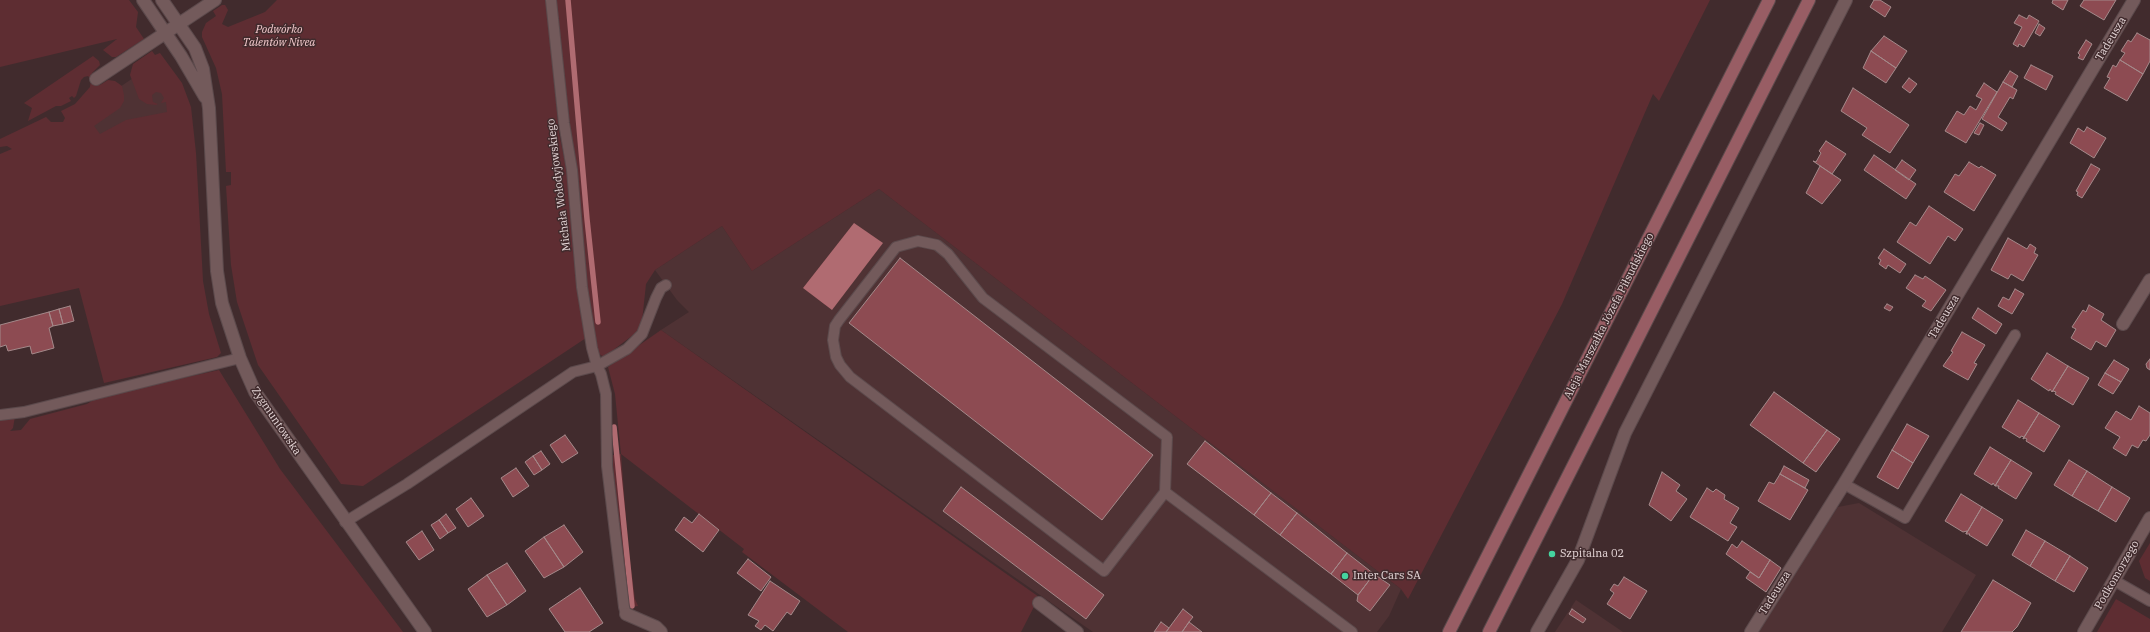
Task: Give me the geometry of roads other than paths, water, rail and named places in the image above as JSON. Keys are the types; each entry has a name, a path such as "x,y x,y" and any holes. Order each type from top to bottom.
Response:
{"main road":[{"name":"Aleja Marszałka Józefa Piłsudskiego","path":"1449,632 1769,0"},
{"path":"1489,632 1808,0"}],"street":[{"name":"Zygmuntowska","path":"143,0 195,79 208,103"},
{"name":"Zygmuntowska","path":"162,0 200,58 206,83 217,271 222,303 240,358 255,392 345,522 425,632"},
{"path":"96,79 215,0"},
{"path":"1540,631 1578,560 1625,433 1846,0"},
{"name":"Tadeusza","path":"1751,632 1844,484 2134,0"},
{"path":"2123,324 2150,280"},
{"name":"Podkomorzego","path":"2084,632 2115,581 2150,518"},
{"path":"1039,603 1077,632"},
{"path":"626,614 656,627 661,632"}],"lane":[{"name":"Michała Wołodyjowskiego","path":"551,0 564,123 572,170 582,287 592,348 606,394 607,466 626,614"},
{"path":"918,241 937,245 954,260 983,298 1168,437 1165,492 1104,571 850,377 840,365 836,357 833,340 835,326 896,247 918,241"},
{"path":"345,522 413,480 573,372 597,366 628,349 642,334 656,298 661,288 666,285"},
{"path":"1844,484 1905,518 2015,335"},
{"path":"0,415 24,412 240,358"},
{"path":"1165,492 1352,632"},
{"path":"2115,581 2150,601"}],"waterway":[{"path":"568,0 587,219 598,322"},
{"path":"614,427 632,606"}],"place":[{"name":"Szpitalna 02","path":"1552,554"},
{"name":"Inter Cars SA","path":"1345,576"}],"park label":[{"name":"Podwórko Talentów Nivea","path":"279,36"}]}
